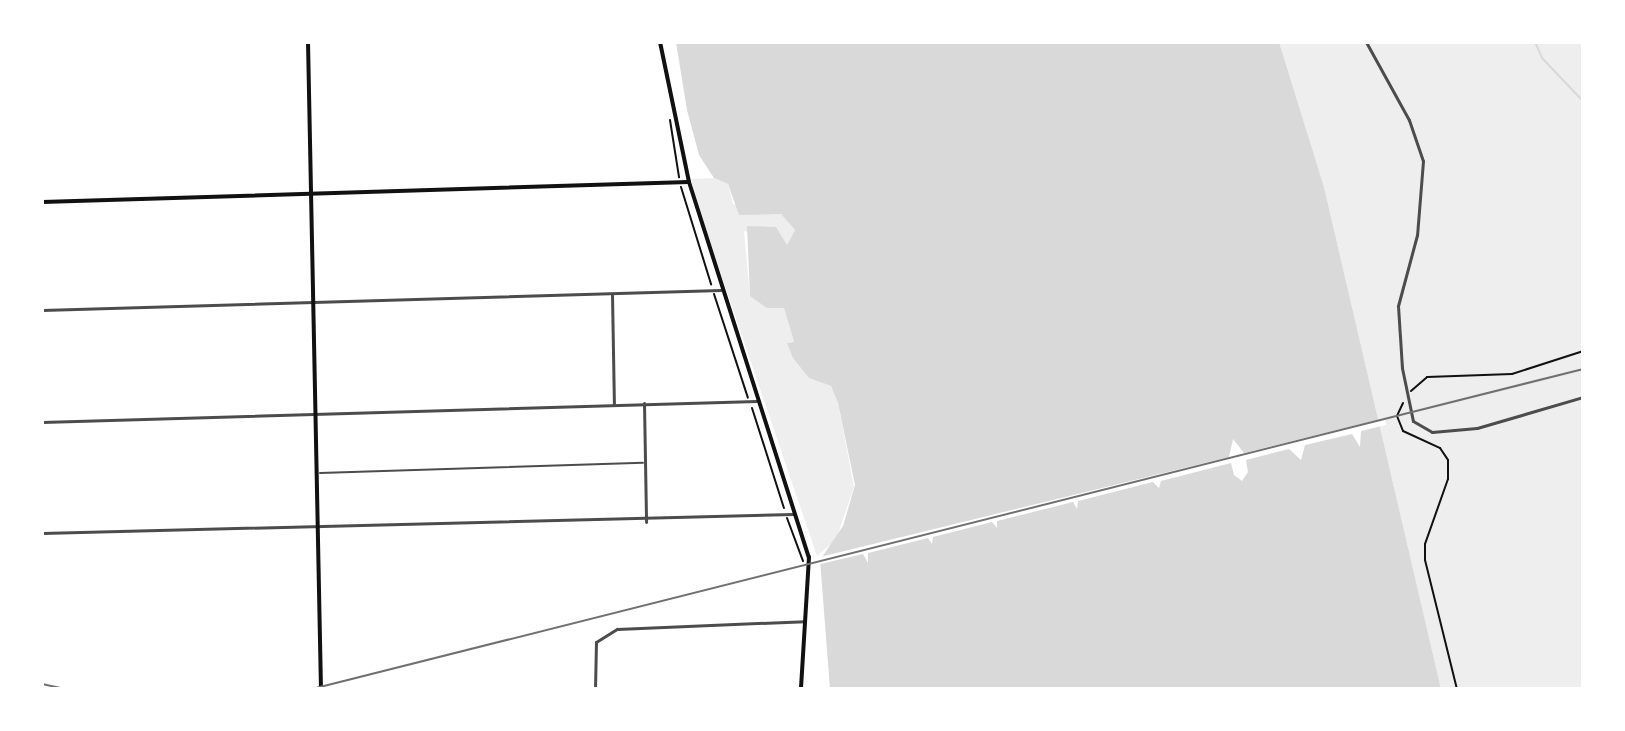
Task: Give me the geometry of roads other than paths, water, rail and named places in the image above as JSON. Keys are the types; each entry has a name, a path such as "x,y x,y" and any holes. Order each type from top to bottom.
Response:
{"main road":[{"path":"308,42 319,412 321,689"},
{"path":"660,42 689,182 811,573 801,689"},
{"path":"42,202 689,182"}],"street":[{"path":"1366,42 1409,120 1423,161 1417,235 1398,306 1406,397 1413,421 1432,432 1504,424 1583,397"},
{"path":"42,310 721,290"},
{"path":"612,294 614,404"},
{"path":"42,422 757,401"},
{"path":"644,403 646,522"},
{"path":"42,533 646,522 795,514"},
{"path":"595,689 596,642 617,629 807,621"}],"lane":[{"path":"320,473 645,463"}],"waterway":[{"path":"1535,42 1542,58 1583,101"}],"railway":[{"path":"312,689 1583,369"},
{"path":"42,684 66,689"}]}
